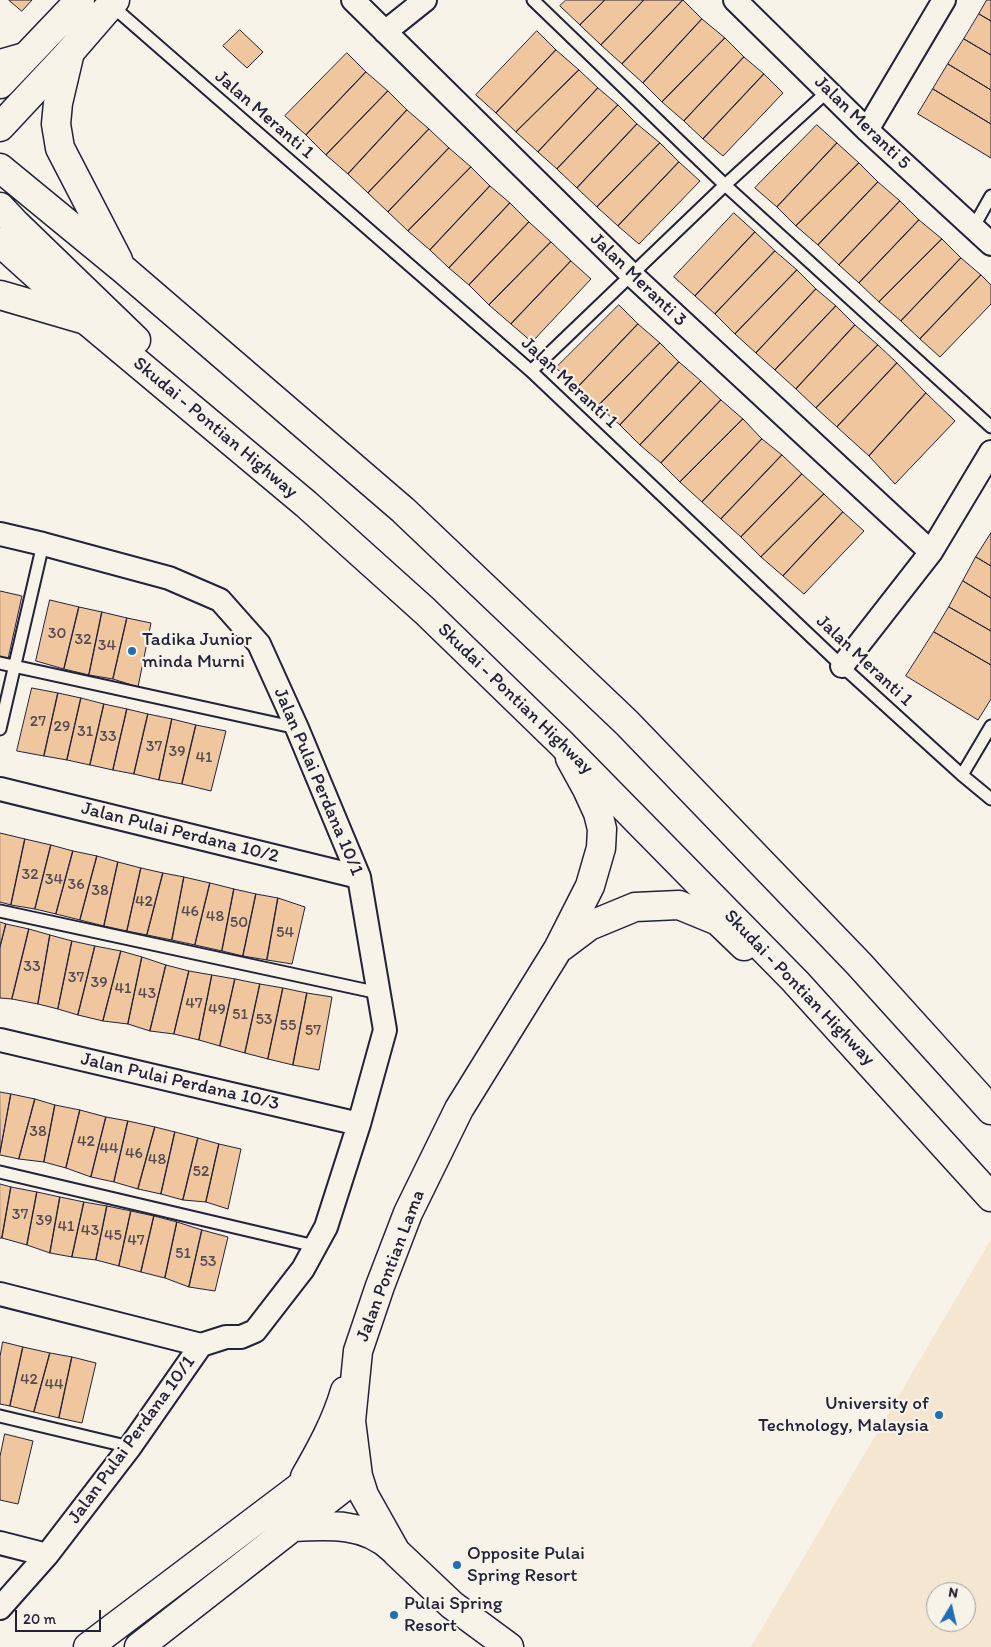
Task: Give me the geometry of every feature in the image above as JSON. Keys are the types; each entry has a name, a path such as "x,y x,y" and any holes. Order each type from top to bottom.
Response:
{"main road":[{"path":"0,84 12,61 80,0"},
{"path":"0,127 113,3"},
{"path":"70,52 58,103 56,124 60,148 123,269"},
{"path":"0,168 123,269 403,510 628,723 859,964 991,1110"},
{"path":"0,207 306,504"},
{"name":"Skudai - Pontian Highway","path":"0,242 86,320 306,504 425,611 560,742 788,974 991,1197"},
{"path":"0,295 86,320"},
{"name":"Jalan Pontian Lama","path":"509,1647 452,1605 396,1552 364,1495 358,1476 351,1421 358,1352 380,1286 408,1213 458,1109 558,949 590,886 601,848 602,829 598,812 587,789 560,742"},
{"name":"Jalan Pontian Lama","path":"558,949 589,926 634,906 679,905 718,921 877,1070"},
{"path":"300,1487 339,1413 358,1352"},
{"path":"88,1647 354,1446"},
{"path":"139,1647 358,1476"},
{"path":"295,1527 346,1526 373,1535 388,1544 396,1552"}],"street":[{"name":"Jalan Meranti 3","path":"353,0 632,275 931,552"},
{"path":"385,32 425,0"},
{"name":"Jalan Meranti 5","path":"735,0 867,130 991,244"},
{"path":"867,130 944,0"},
{"path":"842,666 931,552 991,452"},
{"name":"Jalan Pulai Perdana 10/1","path":"0,534 169,578 220,600 259,644 297,728 359,877 385,1030 359,1124 326,1226 303,1270 255,1331 241,1337 226,1337 200,1345 130,1447 47,1555 0,1608"},
{"name":"Jalan Pulai Perdana 10/2","path":"0,789 359,877"},
{"name":"Jalan Pulai Perdana 10/3","path":"0,1040 359,1124"},
{"path":"0,1294 200,1345"},
{"path":"0,1543 47,1555"}],"lane":[{"path":"533,0 725,185 991,427"},
{"name":"Jalan Meranti 1","path":"113,3 531,371 842,666 991,799"},
{"path":"531,371 725,185 828,91"},
{"path":"973,228 991,196"},
{"path":"0,729 43,544"},
{"path":"0,663 297,728"},
{"path":"962,775 991,726"},
{"path":"0,911 379,993"},
{"path":"0,1172 315,1246"},
{"path":"0,1416 130,1447"}],"shaded area":[{"name":"University of Technology, Malaysia","path":"991,1239 991,1647 751,1647"}],"building":[{"path":"9,0 32,0 22,11"},
{"path":"566,0 605,0 580,25 560,6"},
{"path":"605,0 644,0 601,45 580,25"},
{"path":"644,0 683,0 622,64 601,45"},
{"path":"683,0 702,19 643,83 622,64"},
{"path":"987,0 991,0 991,21 979,14"},
{"path":"979,14 991,21 991,55 964,39"},
{"path":"702,19 725,38 662,102 643,83"},
{"path":"240,30 263,52 247,68 223,46"},
{"path":"537,31 556,50 496,113 476,95"},
{"path":"725,38 744,57 684,121 662,102"},
{"path":"964,39 991,55 991,90 948,64"},
{"path":"556,50 579,70 516,132 496,113"},
{"path":"347,53 366,72 306,135 285,116"},
{"path":"744,57 764,74 703,139 684,121"},
{"path":"948,64 991,90 991,124 933,89"},
{"path":"579,70 598,88 538,152 516,132"},
{"path":"366,72 388,91 326,155 306,135"},
{"path":"764,74 783,93 723,156 703,139"},
{"path":"598,88 618,105 557,169 538,152"},
{"path":"933,89 991,124 991,158 918,114"},
{"path":"388,91 407,110 348,174 326,155"},
{"path":"618,105 637,124 577,188 557,169"},
{"path":"407,110 429,129 368,193 348,174"},
{"path":"637,124 660,143 597,207 577,188"},
{"path":"817,125 837,143 777,207 755,188"},
{"path":"429,129 449,148 388,212 368,193"},
{"path":"660,143 679,162 618,226 597,207"},
{"path":"837,143 859,163 796,226 777,207"},
{"path":"449,148 471,167 408,231 388,212"},
{"path":"679,162 700,181 639,244 618,226"},
{"path":"859,163 878,182 818,245 796,226"},
{"path":"471,167 490,186 430,250 408,231"},
{"path":"878,182 900,201 839,265 818,245"},
{"path":"490,186 510,203 449,268 430,250"},
{"path":"900,201 919,220 859,283 839,265"},
{"path":"510,203 529,222 469,285 449,268"},
{"path":"734,213 755,232 695,296 674,277"},
{"path":"919,220 942,239 879,302 859,283"},
{"path":"529,222 551,242 489,305 469,285"},
{"path":"755,232 775,251 715,314 695,296"},
{"path":"942,239 961,258 901,321 879,302"},
{"path":"551,242 571,261 511,324 489,305"},
{"path":"775,251 797,270 735,334 715,314"},
{"path":"961,258 981,275 920,339 901,321"},
{"path":"571,261 591,279 532,342 511,324"},
{"path":"797,270 816,289 756,353 735,334"},
{"path":"981,275 991,285 991,304 940,357 920,339"},
{"path":"816,289 836,306 775,370 756,353"},
{"path":"619,305 638,324 578,387 556,368"},
{"path":"836,306 855,325 796,389 775,370"},
{"path":"638,324 660,343 598,406 578,387"},
{"path":"855,325 878,345 816,408 796,389"},
{"path":"660,343 679,362 620,425 598,406"},
{"path":"878,345 897,363 837,427 816,408"},
{"path":"679,362 701,381 640,445 620,425"},
{"path":"897,363 926,393 869,456 837,427"},
{"path":"701,381 721,400 661,463 640,445"},
{"path":"926,393 955,421 895,484 869,456"},
{"path":"721,400 743,419 680,482 661,463"},
{"path":"743,419 762,439 702,502 680,482"},
{"path":"762,439 782,455 721,519 702,502"},
{"path":"782,455 802,474 741,537 721,519"},
{"path":"802,474 824,494 761,557 741,537"},
{"path":"824,494 843,512 783,576 761,557"},
{"path":"843,512 864,531 804,594 783,576"},
{"path":"991,533 991,566 976,557"},
{"path":"976,557 991,566 991,598 963,581"},
{"path":"963,581 991,598 991,631 949,607"},
{"path":"0,591 22,596 8,659 0,658"},
{"path":"50,600 79,607 64,669 36,661"},
{"path":"79,607 102,612 89,675 64,669"},
{"path":"949,607 991,631 991,665 934,632"},
{"path":"102,612 127,618 113,679 89,675"},
{"name":"Tadika Junior minda Murni","path":"127,618 151,623 138,687 113,679"},
{"path":"934,632 991,665 991,699 978,720 906,676"},
{"path":"32,688 58,693 44,756 17,751"},
{"path":"58,693 81,698 67,760 44,756"},
{"path":"81,698 104,704 90,765 67,760"},
{"path":"104,704 127,709 113,770 90,765"},
{"path":"127,709 148,714 134,774 113,770"},
{"path":"148,714 172,719 159,780 134,774"},
{"path":"172,719 196,725 182,784 159,780"},
{"path":"196,725 226,731 211,791 182,784"},
{"path":"0,833 25,839 11,905 0,902"},
{"path":"25,839 51,845 35,909 11,905"},
{"path":"51,845 73,851 56,914 35,909"},
{"path":"73,851 97,856 80,920 56,914"},
{"path":"97,856 118,862 104,926 80,920"},
{"path":"118,862 141,868 127,931 104,926"},
{"path":"141,868 163,873 147,935 127,931"},
{"path":"163,873 184,877 172,940 147,935"},
{"path":"184,877 210,883 195,945 172,940"},
{"path":"210,883 234,889 222,951 195,945"},
{"path":"234,889 256,894 243,956 222,951"},
{"path":"256,894 278,898 267,960 243,956"},
{"path":"278,898 305,907 292,964 267,960"},
{"path":"0,922 6,924 0,947"},
{"path":"6,924 29,929 12,999 0,998 0,947"},
{"path":"29,929 50,935 38,1004 12,999"},
{"path":"50,935 72,941 58,1009 38,1004"},
{"path":"72,941 95,946 78,1015 58,1009"},
{"path":"95,946 121,951 103,1021 78,1015"},
{"path":"121,951 142,957 128,1024 103,1021"},
{"path":"142,957 166,965 150,1031 128,1024"},
{"path":"166,965 189,971 174,1034 150,1031"},
{"path":"189,971 212,975 199,1040 174,1034"},
{"path":"212,975 235,979 220,1046 199,1040"},
{"path":"235,979 260,984 245,1053 220,1046"},
{"path":"260,984 283,988 268,1059 245,1053"},
{"path":"283,988 307,993 293,1065 268,1059"},
{"path":"307,993 332,997 319,1070 293,1065"},
{"path":"0,1092 11,1094 0,1152"},
{"path":"11,1094 35,1099 19,1159 0,1155"},
{"path":"35,1099 55,1105 44,1162 19,1159"},
{"path":"55,1105 80,1110 66,1168 44,1162"},
{"path":"80,1110 106,1117 91,1177 66,1168"},
{"path":"106,1117 128,1121 114,1182 91,1177"},
{"path":"128,1121 155,1127 138,1189 114,1182"},
{"path":"155,1127 175,1132 161,1194 138,1189"},
{"path":"175,1132 198,1138 183,1200 161,1194"},
{"path":"198,1138 219,1144 206,1202 183,1200"},
{"path":"219,1144 241,1149 228,1209 206,1202"},
{"path":"0,1184 11,1187 2,1238 0,1238"},
{"path":"11,1187 37,1192 27,1245 2,1238"},
{"path":"37,1192 60,1197 50,1253 27,1245"},
{"path":"60,1197 84,1202 72,1257 50,1253"},
{"path":"84,1202 107,1206 96,1260 72,1257"},
{"path":"107,1206 131,1211 119,1266 96,1260"},
{"path":"131,1211 154,1216 141,1272 119,1266"},
{"path":"154,1216 177,1222 165,1278 141,1272"},
{"path":"177,1222 202,1230 189,1287 165,1278"},
{"path":"202,1230 228,1237 215,1291 189,1287"},
{"path":"3,1342 23,1347 10,1406 0,1404 0,1357"},
{"path":"23,1347 50,1353 34,1412 10,1406"},
{"path":"50,1353 72,1357 59,1418 34,1412"},
{"path":"72,1357 96,1363 82,1423 59,1418"},
{"path":"5,1434 33,1441 18,1504 0,1500 0,1457"}],"place":[{"name":"Tadika Junior minda Murni","path":"132,651"},
{"name":"University of Technology, Malaysia","path":"939,1415"},
{"name":"Opposite Pulai Spring Resort","path":"457,1565"},
{"name":"Pulai Spring Resort","path":"394,1615"}]}
